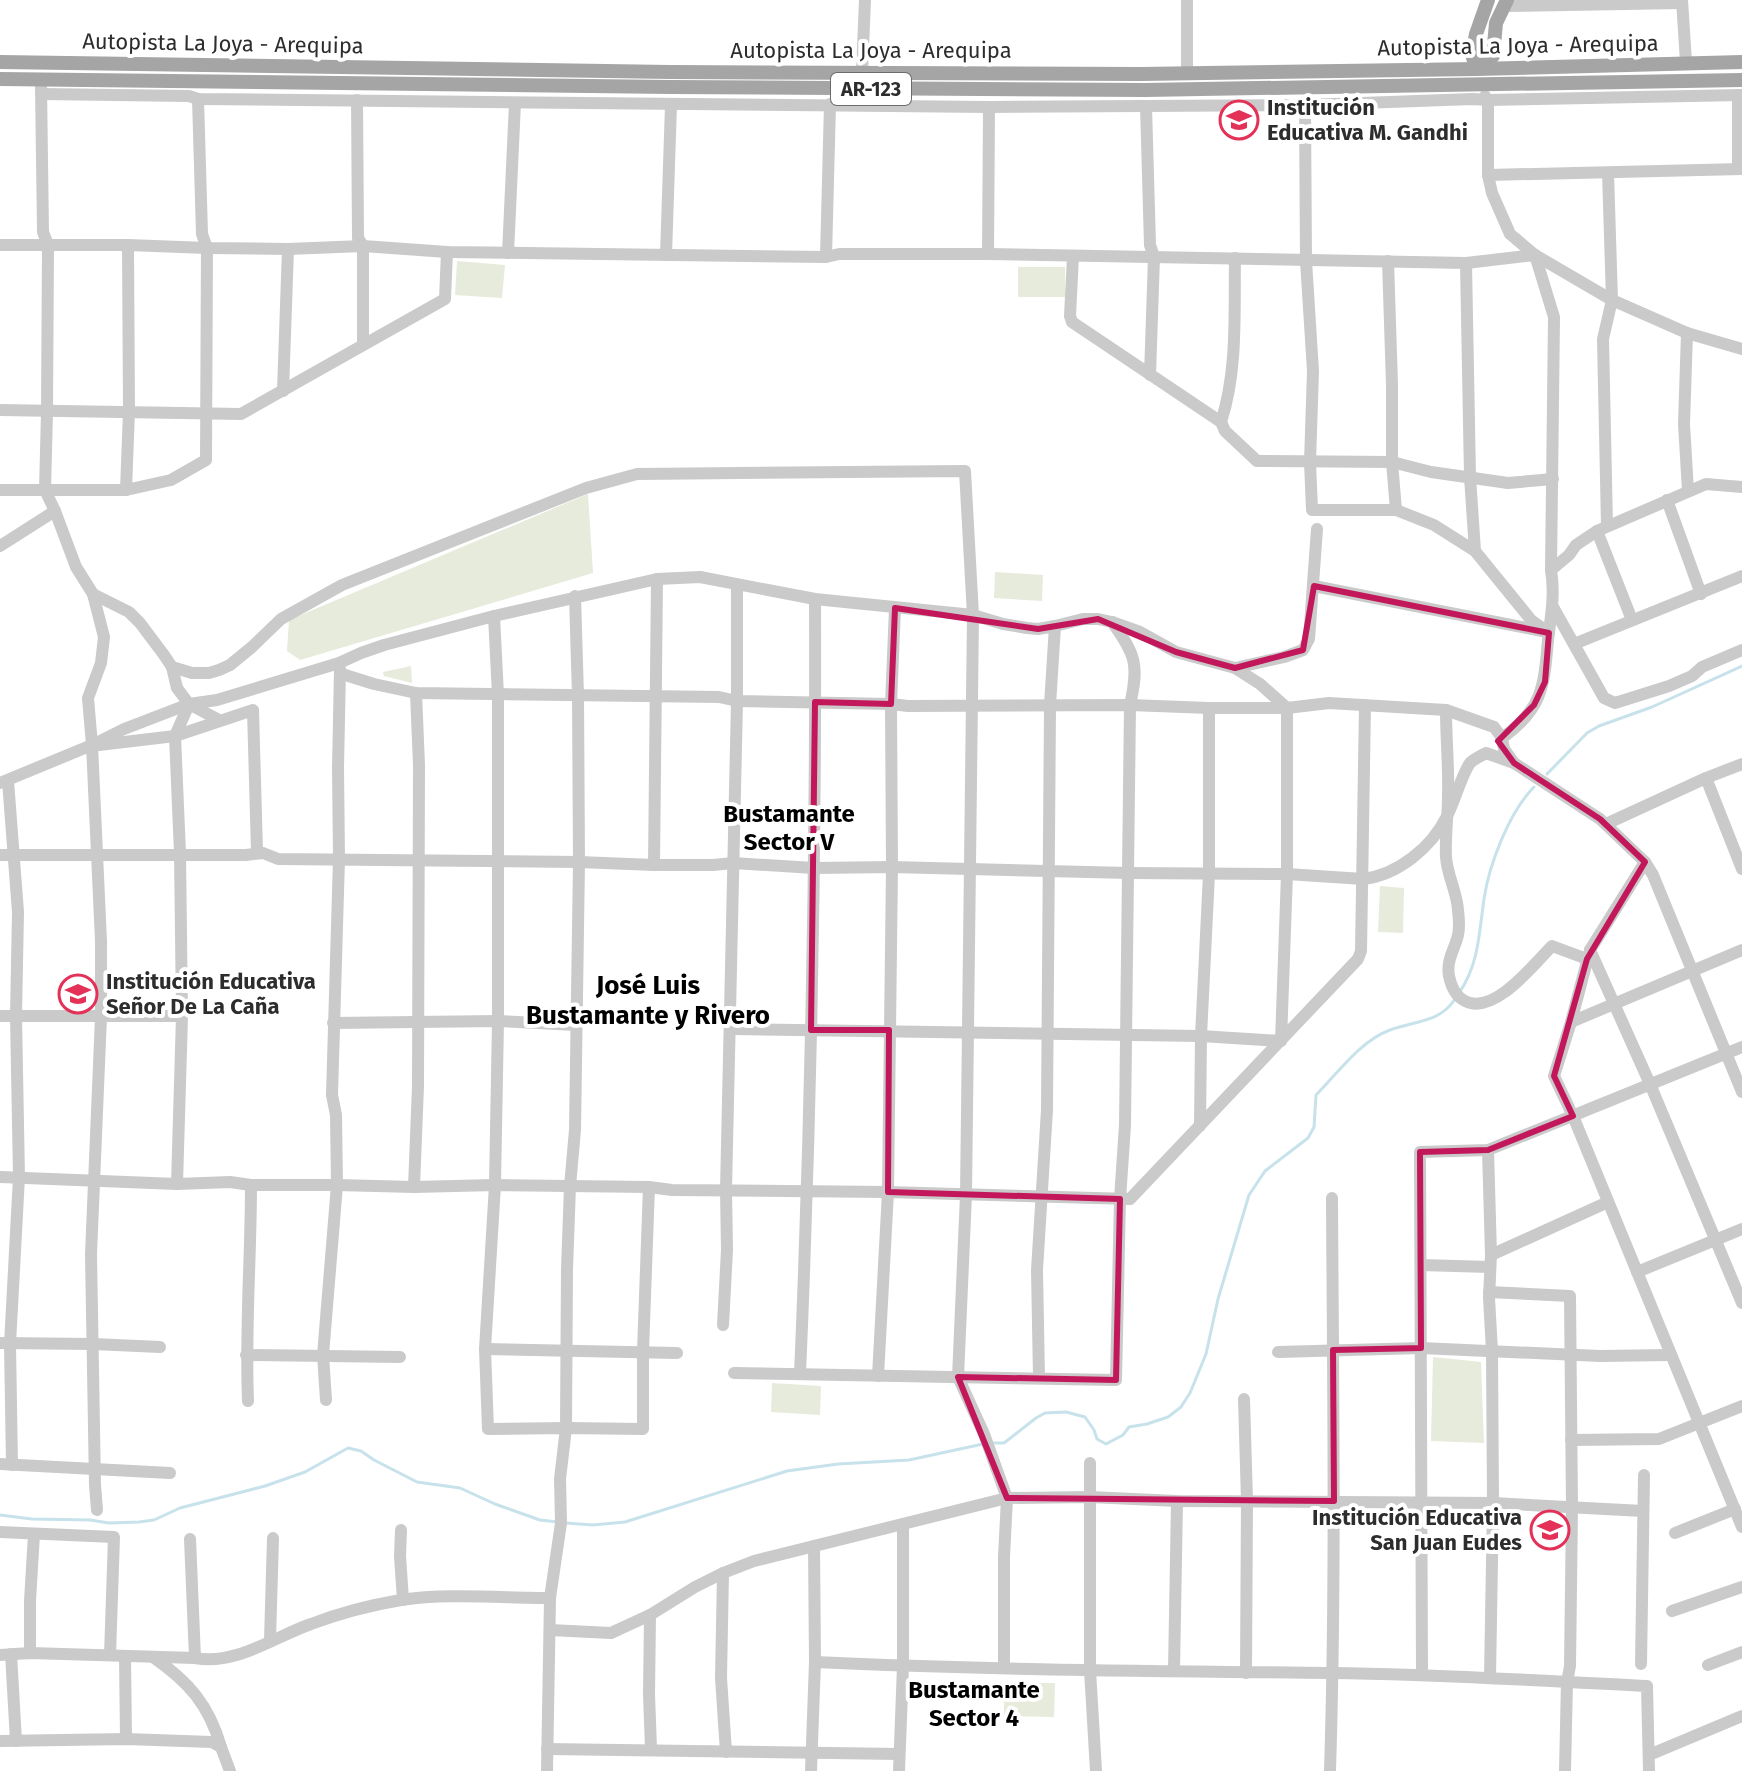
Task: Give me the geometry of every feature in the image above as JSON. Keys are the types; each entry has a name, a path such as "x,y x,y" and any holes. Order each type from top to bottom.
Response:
{"main road":[{"path":"1476,84 1472,55 1478,25 1488,0"},
{"path":"1476,84 1493,56 1496,23 1506,3"},
{"name":"Autopista La Joya - Arequipa","path":"0,62 684,72 1187,72 1476,84 1686,62 1742,62"},
{"name":"Autopista La Joya - Arequipa","path":"0,79 41,86 191,92 670,87 1082,89 1742,80"}],"street":[{"path":"862,72 865,0"},
{"path":"1187,0 1187,72"},
{"path":"1506,3 1682,2 1686,62"},
{"path":"0,490 126,490 171,480 206,460 207,248 202,234 191,92 515,103 989,107 1305,105 1476,84 1488,100 1488,175 1492,193 1510,234 1535,255 1612,300 1687,333 1742,349"},
{"path":"41,86 43,232 48,245 45,490 76,567 93,594 104,637 101,663 88,698 101,941 101,1017 91,1254 97,1510"},
{"path":"1488,100 1740,95 1740,169 1488,175"},
{"path":"357,100 358,238 363,246 363,345"},
{"path":"508,253 515,103"},
{"path":"826,257 830,104"},
{"path":"666,255 671,105"},
{"path":"1305,105 1306,261 1313,371 1312,510 1396,510 1434,525 1475,551 1531,620 1549,633"},
{"path":"1146,106 1150,245 1154,257 1150,375"},
{"path":"988,254 989,107"},
{"path":"1608,173 1612,300 1603,339 1602,528 1632,620"},
{"path":"0,245 288,249 363,246 508,253 826,257 839,254 988,254 1466,263 1535,255"},
{"path":"126,490 128,245"},
{"path":"283,391 288,249"},
{"path":"0,410 241,414 445,299 447,252"},
{"path":"1502,738 1528,715 1545,682 1553,607 1554,317 1535,255"},
{"path":"1073,256 1072,322 1221,422 1225,431 1257,461 1392,462 1431,472 1508,483 1553,479"},
{"path":"1221,422 1229,399 1232,367 1235,258"},
{"path":"1388,261 1392,462 1396,510"},
{"path":"1466,263 1470,477 1475,551"},
{"path":"1687,333 1684,424 1688,491"},
{"path":"172,667 192,673 219,670 252,647 281,619 342,585 586,488 637,474 965,471 973,615 966,1195 958,1377 984,1434 1007,1498 1004,1668"},
{"path":"1551,570 1576,545 1602,528 1706,484 1742,487"},
{"path":"1667,500 1701,594"},
{"path":"0,546 55,511"},
{"path":"1235,668 1303,650 1309,639 1317,529"},
{"path":"1574,644 1742,576"},
{"path":"170,1473 6,1465 5,1344 19,1177 18,912 7,855 4,782 124,729 189,704 217,700 340,669 361,653 384,645 575,596 657,579 700,577 815,599 973,615 1027,628 1038,629 1083,619 1112,622 1140,632 1176,652 1235,668 1260,684 1287,708 1287,874 1281,1041"},
{"path":"654,865 657,579"},
{"path":"723,1325 727,1250 737,585"},
{"path":"1314,586 1549,633"},
{"path":"93,594 129,612 172,667 177,688 189,704 219,720"},
{"path":"547,1771 550,1598 560,1542 560,1479 566,1428 570,1186 575,1130 579,862 575,596"},
{"path":"800,1374 808,1192 815,599"},
{"path":"1553,607 1604,698 1615,703 1669,686 1692,676 1702,667 1742,650"},
{"path":"878,1376 888,1192 891,704 895,608"},
{"path":"494,616 498,695 498,1021 495,1185 485,1349 488,1429 643,1429 649,1187"},
{"path":"734,1373 1116,1380 1125,1125 1130,705 1136,669 1132,653 1112,622"},
{"path":"1039,1378 1037,1270 1047,1110 1050,705 1055,626"},
{"path":"340,669 374,684 416,693 719,697 737,701 971,707 1130,705 1287,708 1329,703 1446,710 1494,727 1514,763"},
{"path":"326,1400 323,1355 337,1185 336,1115 332,1095 339,859 340,669"},
{"path":"414,1187 418,1086 419,860 416,693"},
{"path":"177,1184 182,1016 175,736 189,704"},
{"path":"0,1177 177,1184 649,1187 672,1190 1130,1199 1358,959 1361,951 1363,879 1365,705"},
{"path":"1200,1126 1209,874 1209,708"},
{"path":"92,745 175,736 253,710 257,852"},
{"path":"1446,710 1446,861 1458,905 1460,926 1450,955 1452,986 1458,996 1470,1003 1489,1002 1519,980 1552,946 1588,954 1615,1005 1650,1084 1742,1303"},
{"path":"7,855 246,855 257,852 278,859 654,865 733,863 814,868 1287,874 1363,879 1384,874 1403,864 1427,845 1446,820 1471,762 1486,753 1514,763 1606,824 1645,862 1742,1092"},
{"path":"1606,824 1742,764"},
{"path":"1706,778 1742,869"},
{"path":"1645,862 1588,954 1554,1076 1742,1527"},
{"path":"1571,1022 1742,950"},
{"path":"0,1016 182,1016"},
{"path":"333,1023 498,1021 576,1025"},
{"path":"731,1029 1201,1036 1281,1041"},
{"path":"1422,1675 1420,1152 1488,1150 1742,1047"},
{"path":"1488,1150 1493,1503 1490,1677"},
{"path":"248,1401 246,1355 251,1185"},
{"path":"1330,1771 1334,1501 1332,1198"},
{"path":"1421,1265 1491,1261 1608,1202"},
{"path":"1637,1272 1742,1229"},
{"path":"1489,1292 1570,1296 1572,1508 1565,1771"},
{"path":"5,1344 160,1347"},
{"path":"1278,1352 1421,1348 1571,1355 1671,1355"},
{"path":"485,1349 677,1353"},
{"path":"246,1355 400,1357"},
{"path":"1244,1399 1246,1673"},
{"path":"1571,1440 1659,1439 1742,1406"},
{"path":"1090,1463 1090,1670 1096,1771"},
{"path":"1641,1664 1644,1475"},
{"path":"550,1630 611,1633 650,1615 695,1587 754,1561 1007,1498 1493,1503 1643,1511"},
{"path":"1174,1671 1177,1501"},
{"path":"1675,1533 1735,1509"},
{"path":"899,1771 903,1524"},
{"path":"401,1530 403,1600"},
{"path":"0,1532 114,1537 110,1655"},
{"path":"30,1653 34,1534"},
{"path":"270,1640 273,1538"},
{"path":"190,1539 195,1658"},
{"path":"811,1771 815,1662 814,1546"},
{"path":"723,1573 721,1678 726,1752"},
{"path":"1672,1611 1742,1587"},
{"path":"16,1741 6,1654 228,1658 329,1618 403,1600 431,1597 550,1598"},
{"path":"650,1615 651,1749"},
{"path":"1708,1665 1742,1652"},
{"path":"125,1656 126,1739"},
{"path":"153,1657 171,1669 195,1693 211,1718 230,1771"},
{"path":"815,1662 1422,1675 1647,1686 1649,1771"},
{"path":"1649,1755 1742,1716"},
{"path":"0,1741 126,1739 212,1742 221,1747"},
{"path":"547,1749 899,1754"}],"highlighted area":[{"path":"1314,586 1549,633 1545,682 1534,705 1498,741 1514,763 1600,819 1645,862 1587,959 1554,1076 1573,1116 1488,1150 1420,1152 1421,1348 1333,1350 1334,1501 1007,1498 958,1377 1116,1380 1120,1199 888,1192 889,1030 811,1030 815,702 891,704 895,608 1038,629 1098,619 1176,652 1235,668 1303,650"}],"green space":[{"path":"457,261 505,265 502,298 455,295"},
{"path":"1018,267 1065,267 1065,297 1018,297"},
{"path":"588,494 593,573 300,660 287,651 289,620"},
{"path":"995,572 1043,575 1042,601 994,598"},
{"path":"411,666 412,683 384,676 383,672"},
{"path":"1380,886 1404,888 1403,933 1378,932"},
{"path":"1433,1357 1481,1362 1484,1443 1431,1441"},
{"path":"772,1383 821,1386 820,1415 771,1412"},
{"path":"1004,1683 1055,1683 1054,1717 1004,1716"}],"waterway":[{"path":"1547,774 1587,733 1599,726 1652,707 1742,666"},
{"path":"1459,993 1471,971 1495,855 1516,810 1534,787"},
{"path":"991,1443 1004,1443 1045,1413 1066,1412 1085,1417 1097,1439 1106,1444 1123,1435 1129,1427 1168,1417 1181,1407 1206,1354 1218,1299 1249,1195 1265,1171 1308,1138 1314,1127 1316,1095 1350,1058 1379,1035 1434,1017 1455,999"},
{"path":"565,1523 593,1525 625,1522 787,1471 909,1460 983,1444"},
{"path":"0,1515 109,1523 154,1520 180,1508 305,1472 348,1448 361,1451 417,1482 460,1488 540,1520 558,1522"}],"place":[{"name":"Institución Educativa M. Gandhi","path":"1239,120"},
{"name":"Institución Educativa Señor De La Caña","path":"78,994"},
{"name":"Institución Educativa San Juan Eudes","path":"1550,1530"}],"district":[{"name":"Bustamante Sector V","path":"789,828"},
{"name":"José Luis Bustamante y Rivero","path":"648,1000"},
{"name":"Bustamante Sector 4","path":"974,1704"}]}
